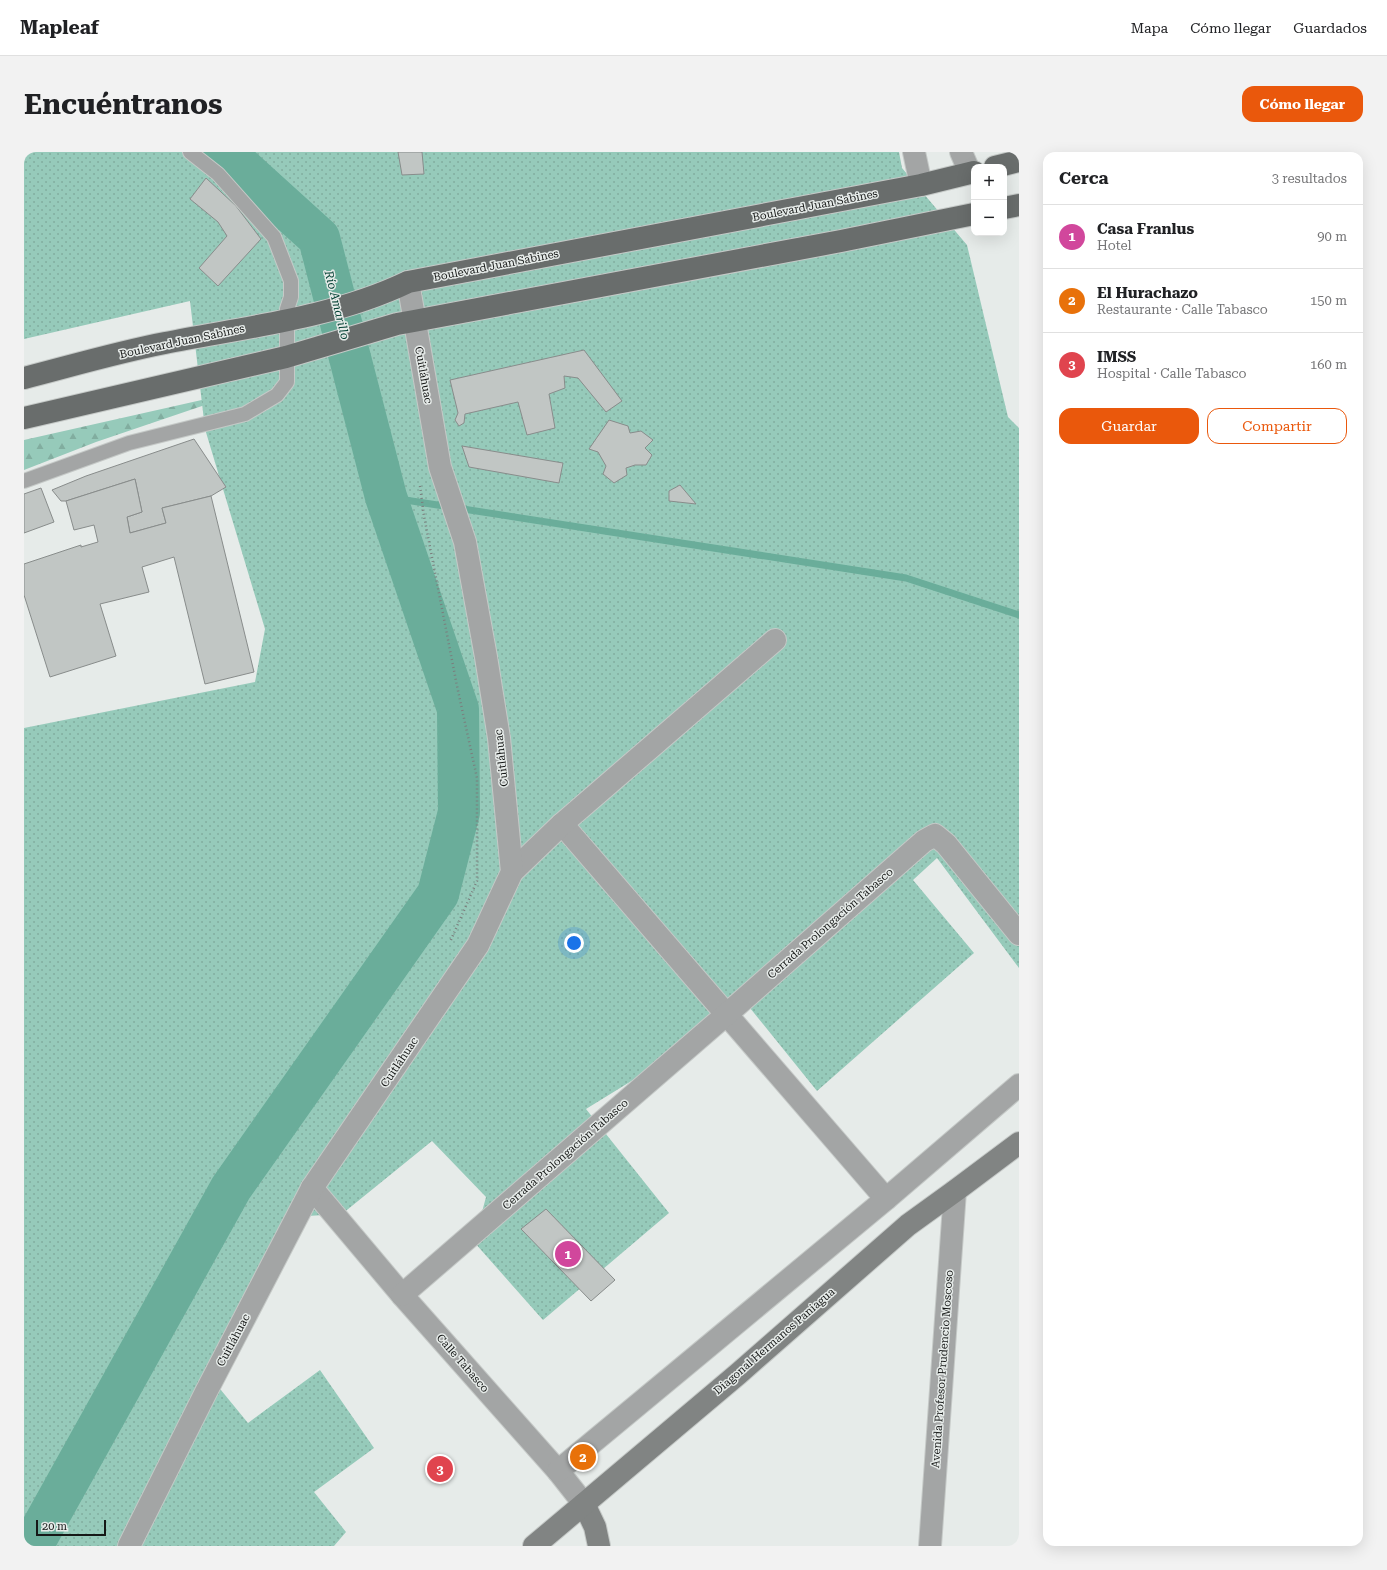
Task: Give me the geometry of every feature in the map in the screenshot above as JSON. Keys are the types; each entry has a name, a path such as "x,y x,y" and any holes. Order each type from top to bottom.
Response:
{"main road":[{"path":"1007,164 1019,161"},
{"name":"Boulevard Juan Sabines","path":"24,378 163,343 310,315 383,294 408,282 921,185 971,172"},
{"path":"1007,207 1019,205"},
{"path":"24,418 315,350 414,320 841,241 971,215"},
{"name":"Diagonal Hermanos Paniagua","path":"534,1546 738,1374 908,1225 955,1192 1019,1143"},
{"name":"Calle Tabasco","path":"584,1504 595,1527 599,1546"}],"street":[{"path":"914,152 921,185"},
{"path":"961,152 971,170"},
{"name":"Cuitláhuac","path":"130,1546 206,1392 312,1188 478,946 512,872 499,738 486,656 465,542 440,467 408,282"},
{"path":"512,872 562,824 775,640"},
{"path":"562,824 886,1199"},
{"name":"Cerrada Prolongación Tabasco","path":"402,1295 727,1014 924,841 935,835 946,844 1019,934"},
{"path":"558,1471 886,1199 1019,1085"},
{"name":"Calle Tabasco","path":"312,1188 402,1295 558,1471 584,1504"},
{"name":"Avenida Profesor Prudencio Moscoso","path":"930,1546 955,1192"}],"lane":[{"path":"24,481 129,443 245,414 277,395 287,382 287,309 291,297 291,281 274,237 218,174 190,152"}],"path":[{"path":"420,482 424,516 457,686 477,778 477,880 450,944"}],"green space":[{"path":"24,152 899,152 902,168 967,245 1008,417 1019,428 1019,968 937,858 913,880 974,953 817,1091 750,1008 586,1109 669,1213 543,1320 474,1242 486,1197 432,1141 342,1214 307,1216 216,1384 248,1423 320,1370 374,1448 314,1492 346,1532 334,1546 24,1546 24,728 255,682 265,629 205,429 190,301 24,339"},
{"path":"255,388 96,442 24,470 24,440"}],"building":[{"path":"398,152 422,152 424,174 402,175"},
{"path":"206,178 236,206 261,239 218,286 199,268 227,236 218,222 190,199"},
{"path":"584,350 622,401 606,412 578,378 564,376 565,388 549,394 555,428 527,435 518,402 465,414 464,423 459,426 455,420 458,413 450,380"},
{"path":"609,420 628,426 630,433 641,431 653,440 645,448 652,455 646,465 635,465 626,468 627,475 614,483 603,474 606,466 598,452 589,449"},
{"path":"194,439 226,487 211,496 162,508 166,523 130,533 127,517 142,512 135,479 66,501 61,501 52,490 86,476"},
{"path":"462,446 563,463 559,483 469,467"},
{"path":"135,479 142,512 127,517 130,533 166,523 162,508 211,496 254,672 205,684 174,557 142,567 149,592 100,604 116,656 50,677 24,595 24,564 81,545 81,547 98,542 94,525 74,530 66,501"},
{"path":"680,485 696,504 669,501 669,491"},
{"path":"41,488 54,522 24,533 24,494"},
{"path":"546,1209 615,1280 591,1301 521,1229"}],"waterway":[{"name":"Río Amarillo","path":"32,1546 231,1188 438,894 459,812 458,709 386,497 319,238 224,152"},
{"path":"386,497 906,578 1019,615"}],"place":[{"name":"Casa Franlus","path":"568,1254"},
{"name":"El Hurachazo","path":"583,1457"},
{"name":"IMSS","path":"440,1469"}]}
